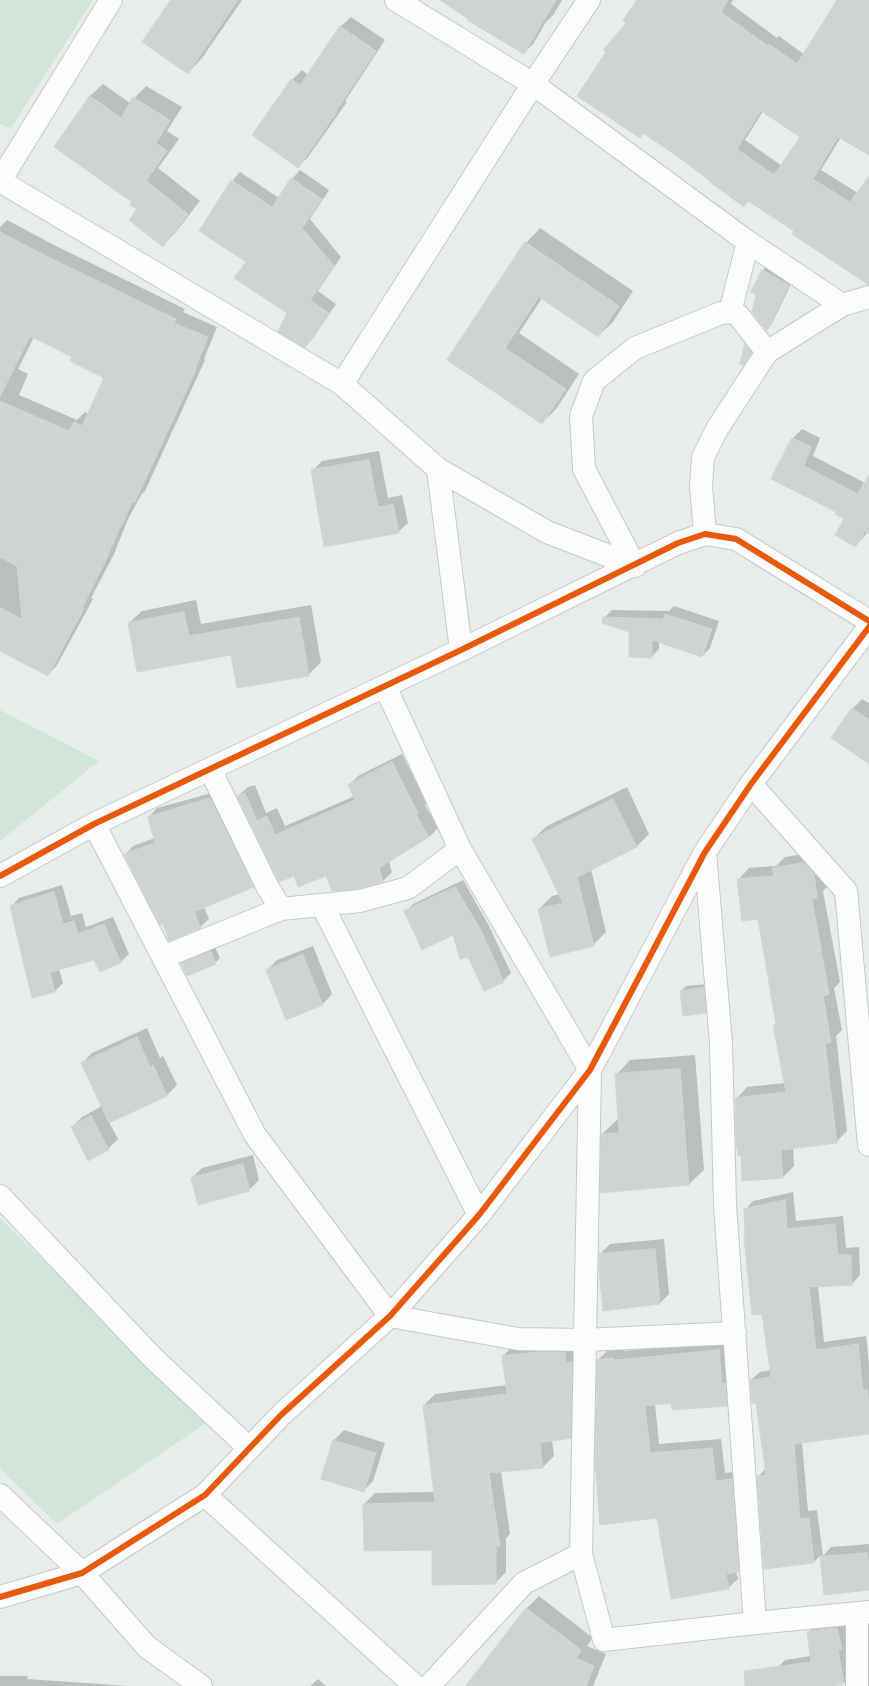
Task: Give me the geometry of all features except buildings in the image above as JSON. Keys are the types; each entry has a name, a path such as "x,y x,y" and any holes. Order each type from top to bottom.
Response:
{"street":[{"path":"111,0 0,181 342,384 438,469 547,532 635,566"},
{"path":"396,0 533,84 748,242 842,305"},
{"path":"342,384 533,84 589,0"},
{"path":"730,312 748,242"},
{"path":"705,534 701,486 703,457 717,429 767,352 842,305 869,296"},
{"path":"635,566 584,469 580,416 594,381 635,348 721,313 730,312 738,315 767,352"},
{"path":"438,469 461,650"},
{"path":"0,876 94,824 461,650 635,566 678,543 705,534 736,539 869,621"},
{"path":"0,1597 82,1573 205,1495 281,1415 390,1316 479,1215 590,1070 705,852 751,784 869,627"},
{"path":"385,686 460,848 590,1070 581,1554 604,1640 863,1612 857,1686"},
{"path":"210,769 281,909"},
{"path":"751,784 846,891 869,1145"},
{"path":"94,824 255,1135 390,1316 518,1339 585,1340 735,1333"},
{"path":"163,957 281,909 360,901 408,888 460,848"},
{"path":"705,852 721,1043 725,1205 755,1623"},
{"path":"322,905 479,1215"},
{"path":"0,1196 153,1358 249,1448"},
{"path":"0,1495 82,1573 147,1647 201,1686"},
{"path":"205,1495 415,1686"},
{"path":"428,1686 524,1583 581,1554"}],"green space":[{"path":"0,0 93,0 11,128 0,124"},
{"path":"0,710 99,761 0,841"},
{"path":"0,1218 209,1421 57,1524 0,1469"}],"cycle path":[{"path":"0,876 94,824 461,650 678,543 705,534 736,539 869,621"},
{"path":"0,1597 82,1573 205,1495 281,1415 390,1316 479,1215 590,1070 705,852 751,784 869,627"}]}
